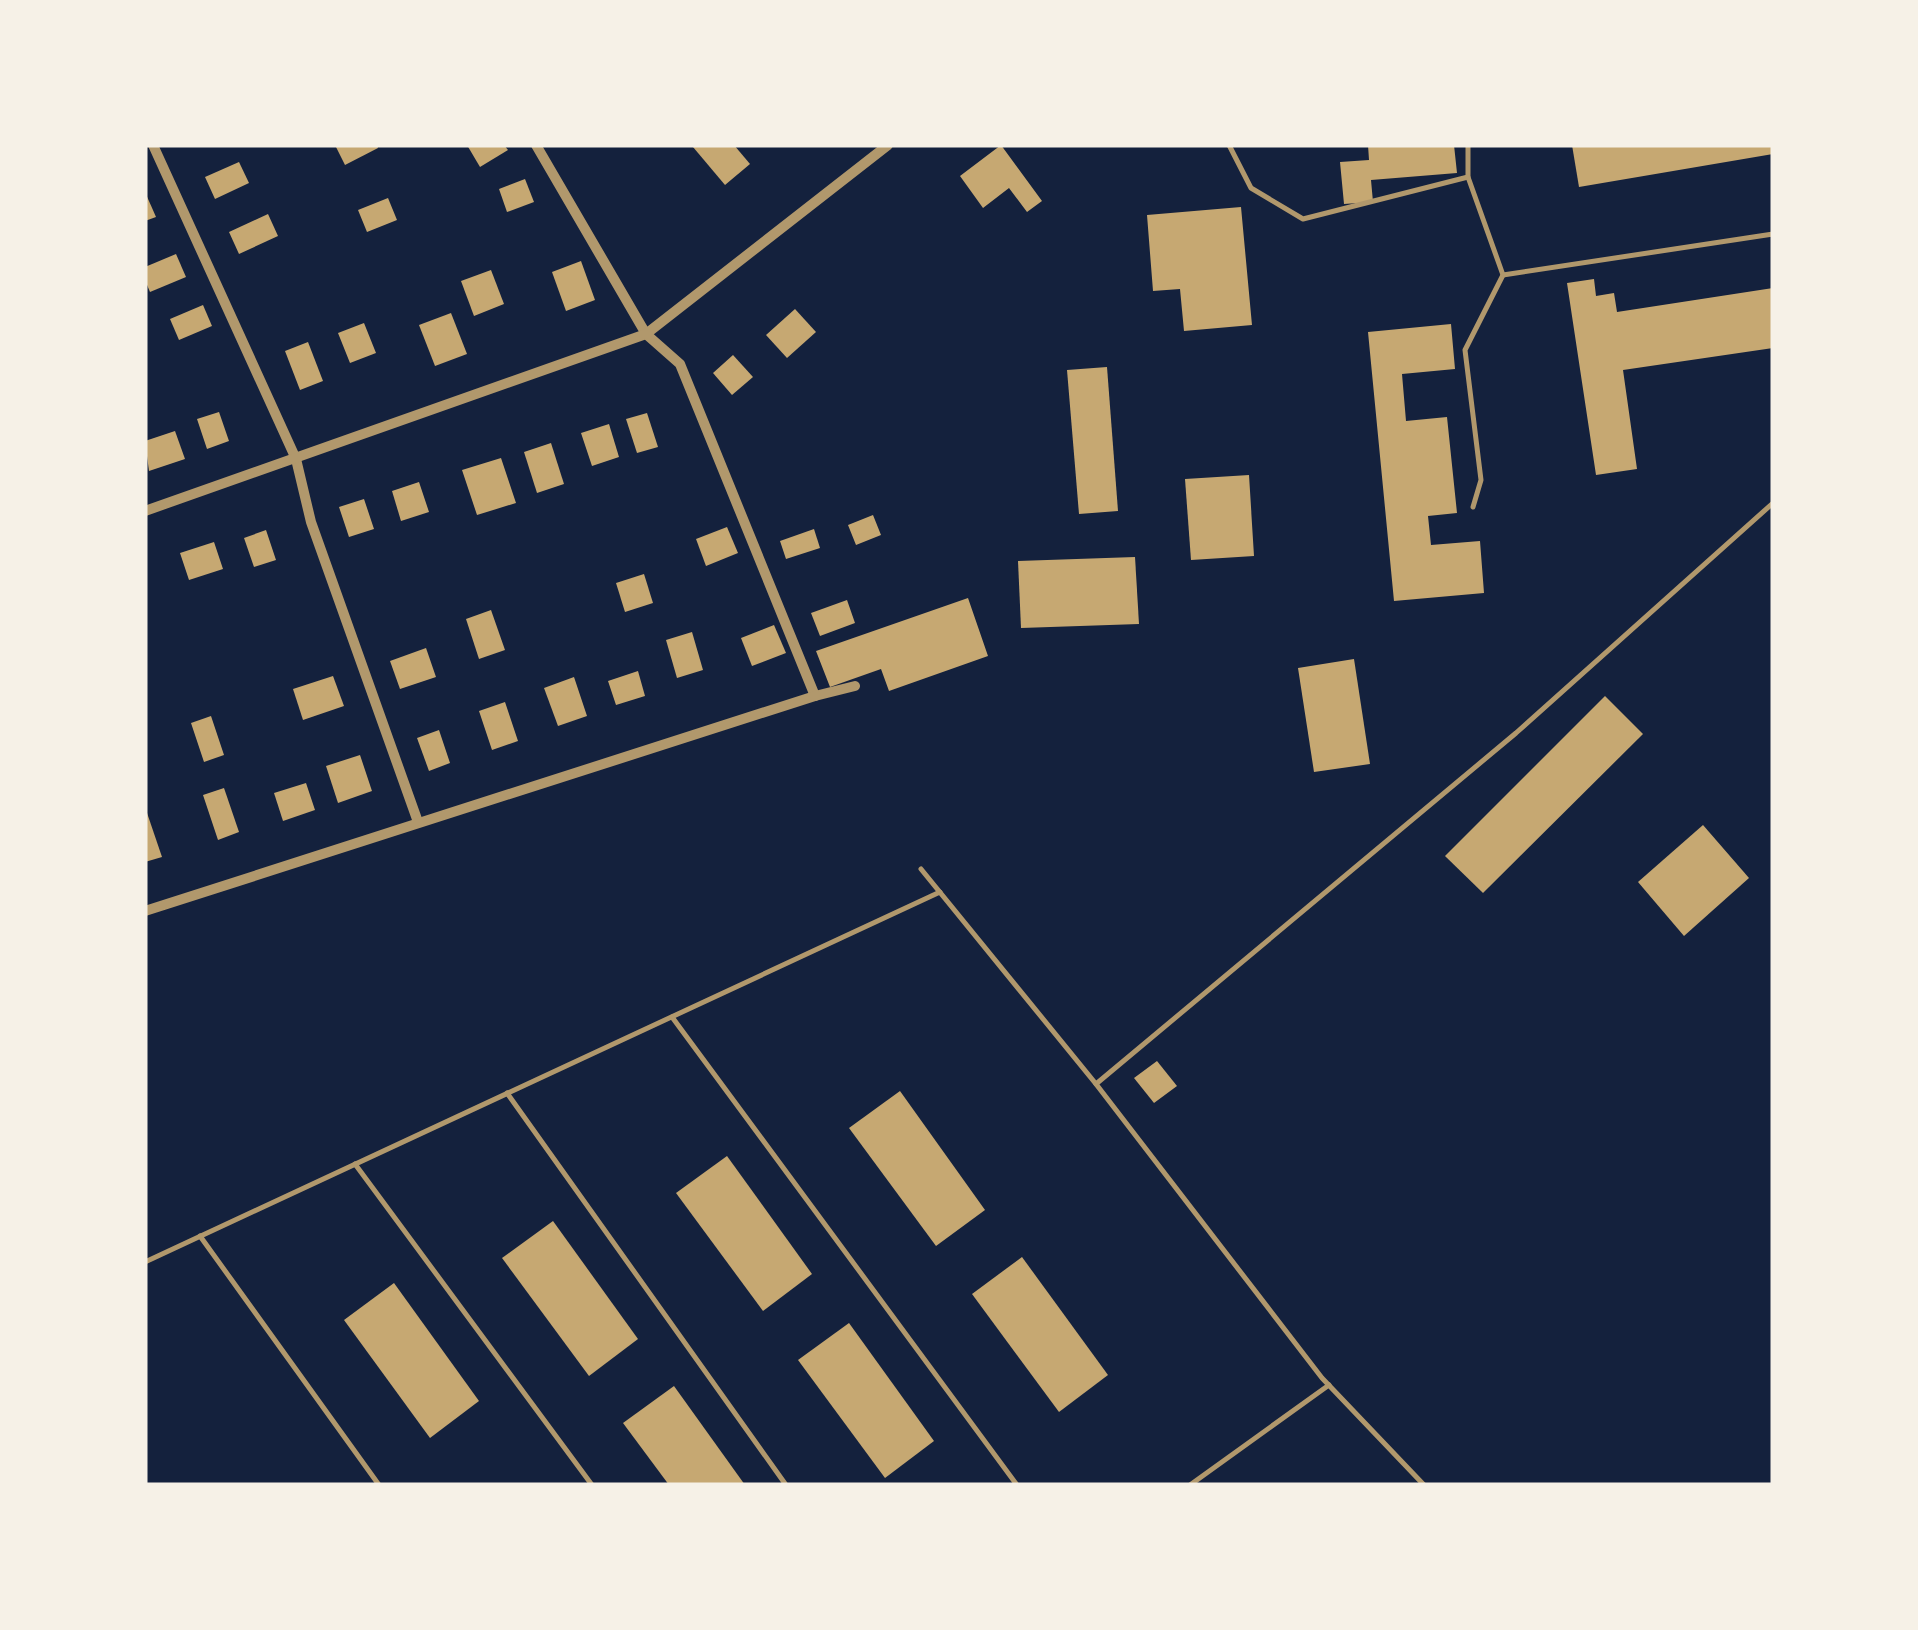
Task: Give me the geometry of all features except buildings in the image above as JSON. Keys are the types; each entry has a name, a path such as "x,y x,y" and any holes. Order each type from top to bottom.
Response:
{"street":[{"path":"152,145 296,459 311,522 418,822"},
{"path":"536,145 646,334 680,364 815,696"},
{"path":"145,512 646,334 888,145"},
{"path":"145,911 855,686"}],"lane":[{"path":"1230,145 1251,188 1303,219 1468,177"},
{"path":"1468,145 1468,177 1503,275 1465,350 1482,480 1472,507"},
{"path":"1503,275 1773,234"},
{"path":"1096,1084 1516,734 1773,503"},
{"path":"921,868 1096,1084 1329,1385 1424,1485"},
{"path":"145,1262 940,892"},
{"path":"672,1016 1017,1485"},
{"path":"507,1093 786,1485"},
{"path":"355,1164 592,1485"},
{"path":"200,1236 379,1485"},
{"path":"1190,1485 1329,1385"}]}
